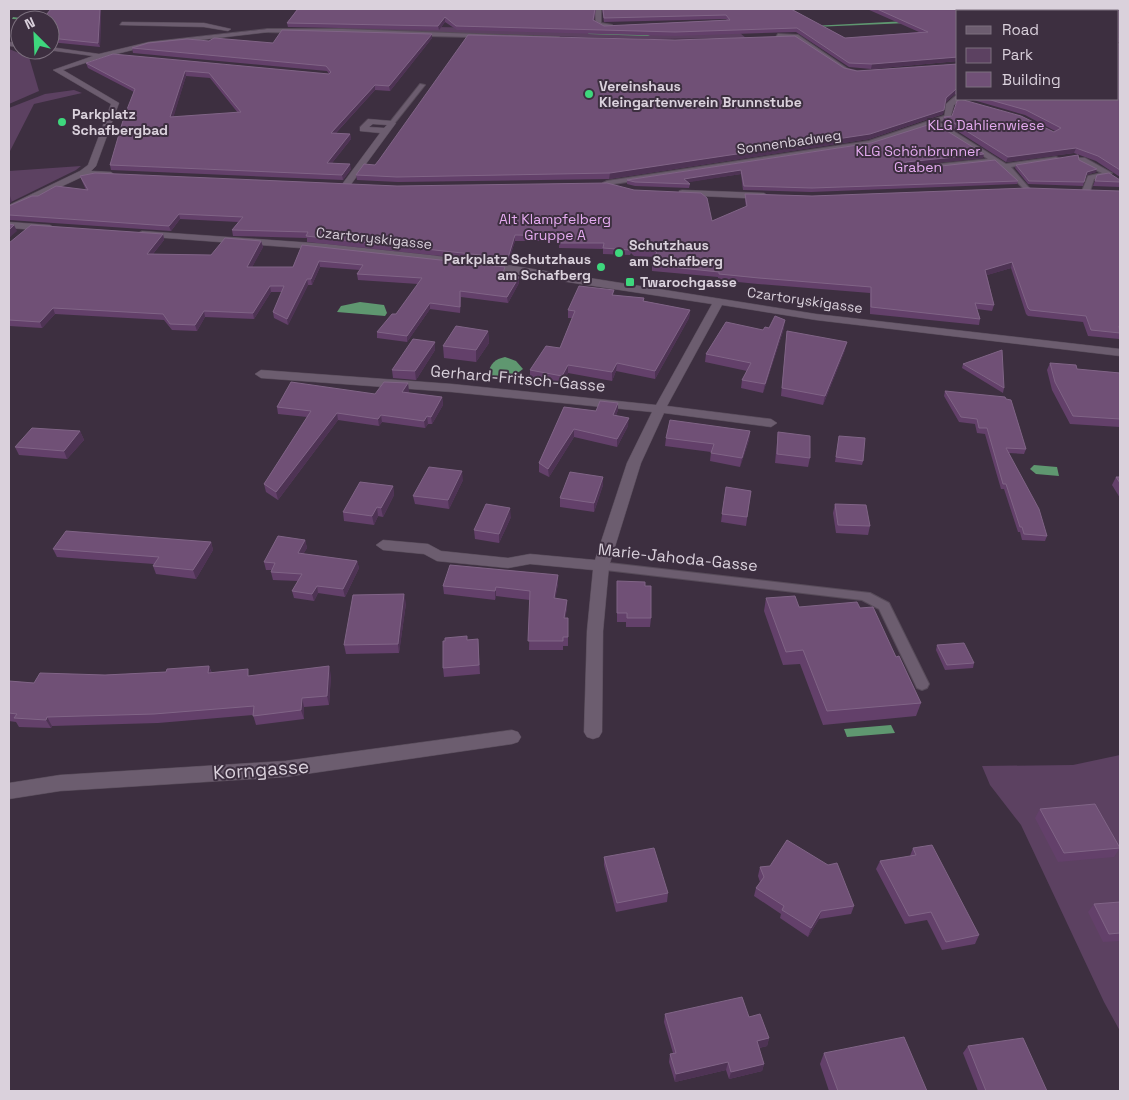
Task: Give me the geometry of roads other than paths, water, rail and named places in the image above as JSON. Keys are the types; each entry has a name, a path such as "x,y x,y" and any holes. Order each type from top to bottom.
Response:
{"street":[{"path":"122,24 204,25 226,29 267,31"},
{"path":"9,208 83,173 92,166 115,102 57,70 102,55 149,44 267,31"},
{"path":"60,50 132,57"},
{"name":"Sonnenbadweg","path":"947,117 950,104 956,100"},
{"path":"386,131 363,129 371,122 392,123"},
{"path":"346,185 392,123"},
{"path":"83,173 118,176"},
{"path":"602,183 627,189"},
{"path":"1082,191 1100,191"},
{"path":"670,192 773,196"},
{"path":"9,225 58,229"},
{"path":"16,239 30,227"},
{"name":"Czartoryskigasse","path":"132,234 327,247 419,257 514,269 718,303 816,317 1120,353"},
{"path":"593,732 595,631 601,566 634,463 660,408 718,303"},
{"name":"Gerhard-Fritsch-Gasse","path":"261,374 392,383 660,408 771,422"},
{"name":"Marie-Jahoda-Gasse","path":"383,545 428,549 437,556 508,563 530,559 601,566"},
{"name":"Korngasse","path":"9,791 60,783 285,769 512,737"}],"lane":[{"path":"598,9 598,24 620,26"},
{"path":"267,31 566,37"},
{"path":"770,37 796,36 846,70 861,72"},
{"path":"392,123 422,84"},
{"name":"Sonnenbadweg","path":"602,183 870,143 947,117"},
{"path":"934,122 1004,166 1025,189"},
{"path":"1004,166 1063,158"},
{"path":"927,168 995,160"},
{"path":"1082,160 1111,175 1092,178 1082,191"},
{"name":"Marie-Jahoda-Gasse","path":"601,566 865,596 884,606 922,684"}],"waterway":[{"path":"814,26 907,22"},
{"path":"589,33 648,35"}],"place":[{"name":"Vereinshaus Kleingartenverein Brunnstube","path":"589,94"},
{"name":"Parkplatz Schafbergbad","path":"62,122"},
{"name":"Schutzhaus am Schafberg","path":"619,253"},
{"name":"Parkplatz Schutzhaus am Schafberg","path":"601,267"},
{"name":"Twarochgasse","path":"630,282"}],"park label":[{"name":"KLG Dahlienwiese","path":"986,125"},
{"name":"KLG Schönbrunner Graben","path":"918,160"},
{"name":"Alt Klampfelberg Gruppe A","path":"555,227"}]}
